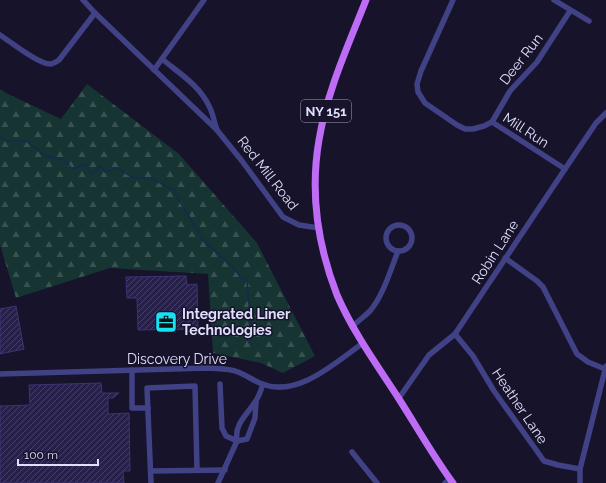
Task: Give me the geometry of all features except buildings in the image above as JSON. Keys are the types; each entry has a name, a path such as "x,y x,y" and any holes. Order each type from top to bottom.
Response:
{"main road":[{"name":"NY 151","path":"366,0 330,95 319,140 315,181 319,228 326,262 332,280 353,326 399,398 449,482"}],"street":[{"name":"Red Mill Road","path":"83,0 217,130 283,217 299,225 319,228"},
{"path":"154,70 204,0"},
{"name":"Mill Run","path":"453,0 421,71 417,84 418,92 425,103 465,129 473,129 492,122 564,169"},
{"path":"554,0 570,11 589,21"},
{"name":"Deer Run","path":"492,122 510,91 538,62 570,11"},
{"path":"0,34 27,54 45,64 52,64 59,60 95,13"},
{"path":"162,59 200,92 212,112 217,130"},
{"name":"Robin Lane","path":"399,398 429,355 455,334 564,169 596,123 606,113"},
{"path":"353,326 376,303 398,251 409,245 412,237 408,229 397,225 389,229 386,236 388,244 394,250 398,251"},
{"path":"505,258 537,280 543,286 577,354 588,362 606,367 580,468 580,483"},
{"name":"Heather Lane","path":"455,334 473,356 494,391 544,461 558,465 580,468"},
{"name":"Discovery Drive","path":"0,374 208,368 227,369 272,387 285,387 312,379 363,343"},
{"path":"132,370 132,408 148,408"},
{"path":"220,384 222,428 226,436 238,441 247,439 255,418 256,401"},
{"path":"218,483 238,441 236,434 241,420 256,401 263,384"},
{"path":"151,483 147,388 195,386 197,470"},
{"path":"352,452 377,483"},
{"path":"150,471 225,470"}],"green space":[{"path":"87,84 179,154 257,243 315,356 283,373 261,363 213,353 208,274 110,268 16,298 0,245 0,89 61,119"}],"waterway":[{"path":"0,135 6,141 26,141 44,155 65,161 72,169 86,164 91,174 101,166 105,172 117,168 134,178 151,178 173,190 204,241 233,267 241,278 247,280 251,344"}],"place":[{"name":"Integrated Liner Technologies","path":"166,322"}]}
